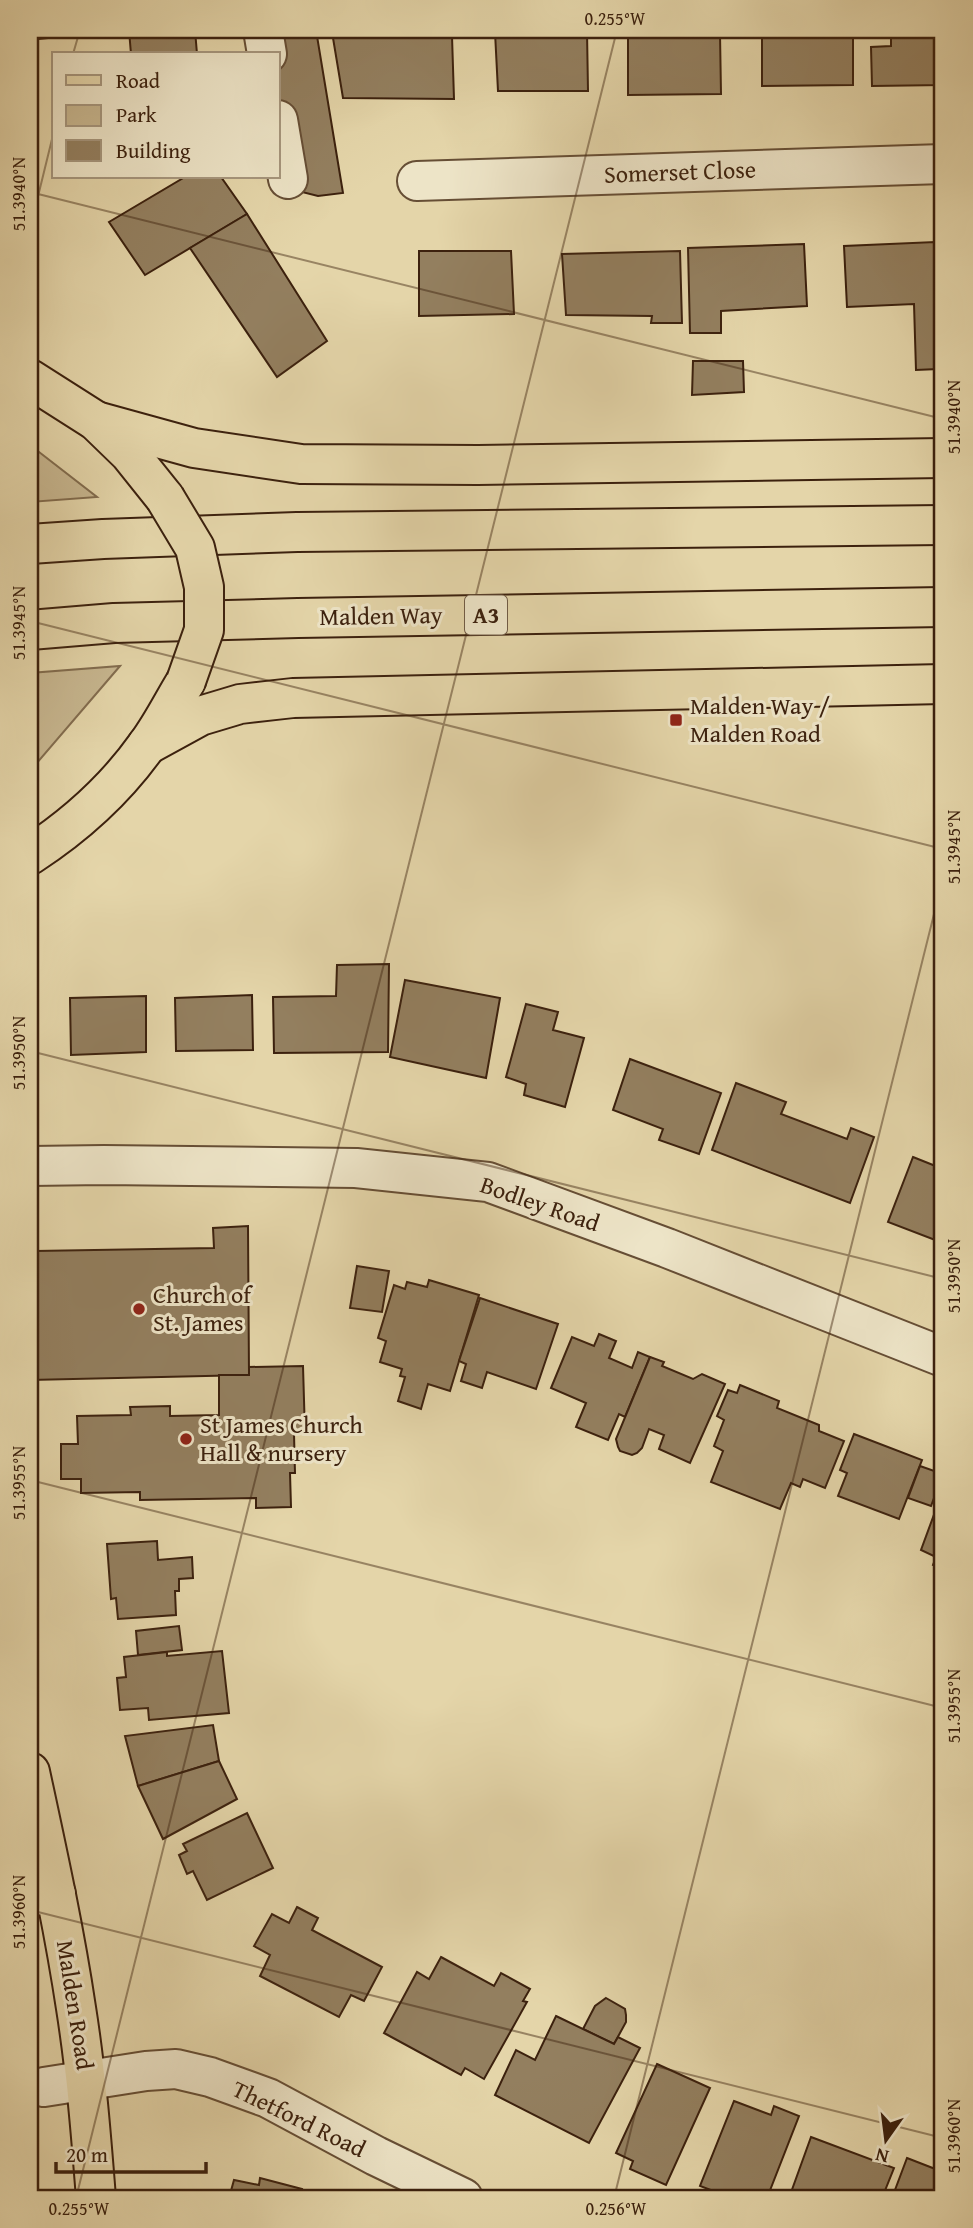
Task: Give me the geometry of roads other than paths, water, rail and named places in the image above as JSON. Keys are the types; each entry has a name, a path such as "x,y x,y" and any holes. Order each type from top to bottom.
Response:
{"main road":[{"path":"30,379 96,421 129,453 165,498 195,548 204,587 204,630 186,681 147,745 104,796 65,833 30,880"},
{"path":"96,421 194,448 301,464 478,465 943,458"},
{"path":"30,544 297,532 943,525"},
{"name":"Malden Way","path":"30,630 114,623 298,618 943,607"},
{"path":"147,745 200,716 240,704 293,698 943,684"},
{"path":"30,855 65,833"},
{"name":"Malden Road","path":"30,1772 43,1895 86,2081 96,2198"}],"street":[{"path":"263,30 267,52"},
{"path":"280,132 288,179"},
{"name":"Somerset Close","path":"417,181 943,164"},
{"name":"Bodley Road","path":"30,1166 356,1168 488,1182 667,1248 943,1357"},
{"name":"Thetford Road","path":"44,2087 176,2069 210,2077 268,2098 376,2156 463,2198"}],"place":[{"name":"Malden Way / Malden Road","path":"676,720"},
{"name":"Church of St. James","path":"139,1309"},
{"name":"St James Church Hall & nursery","path":"186,1439"}]}
